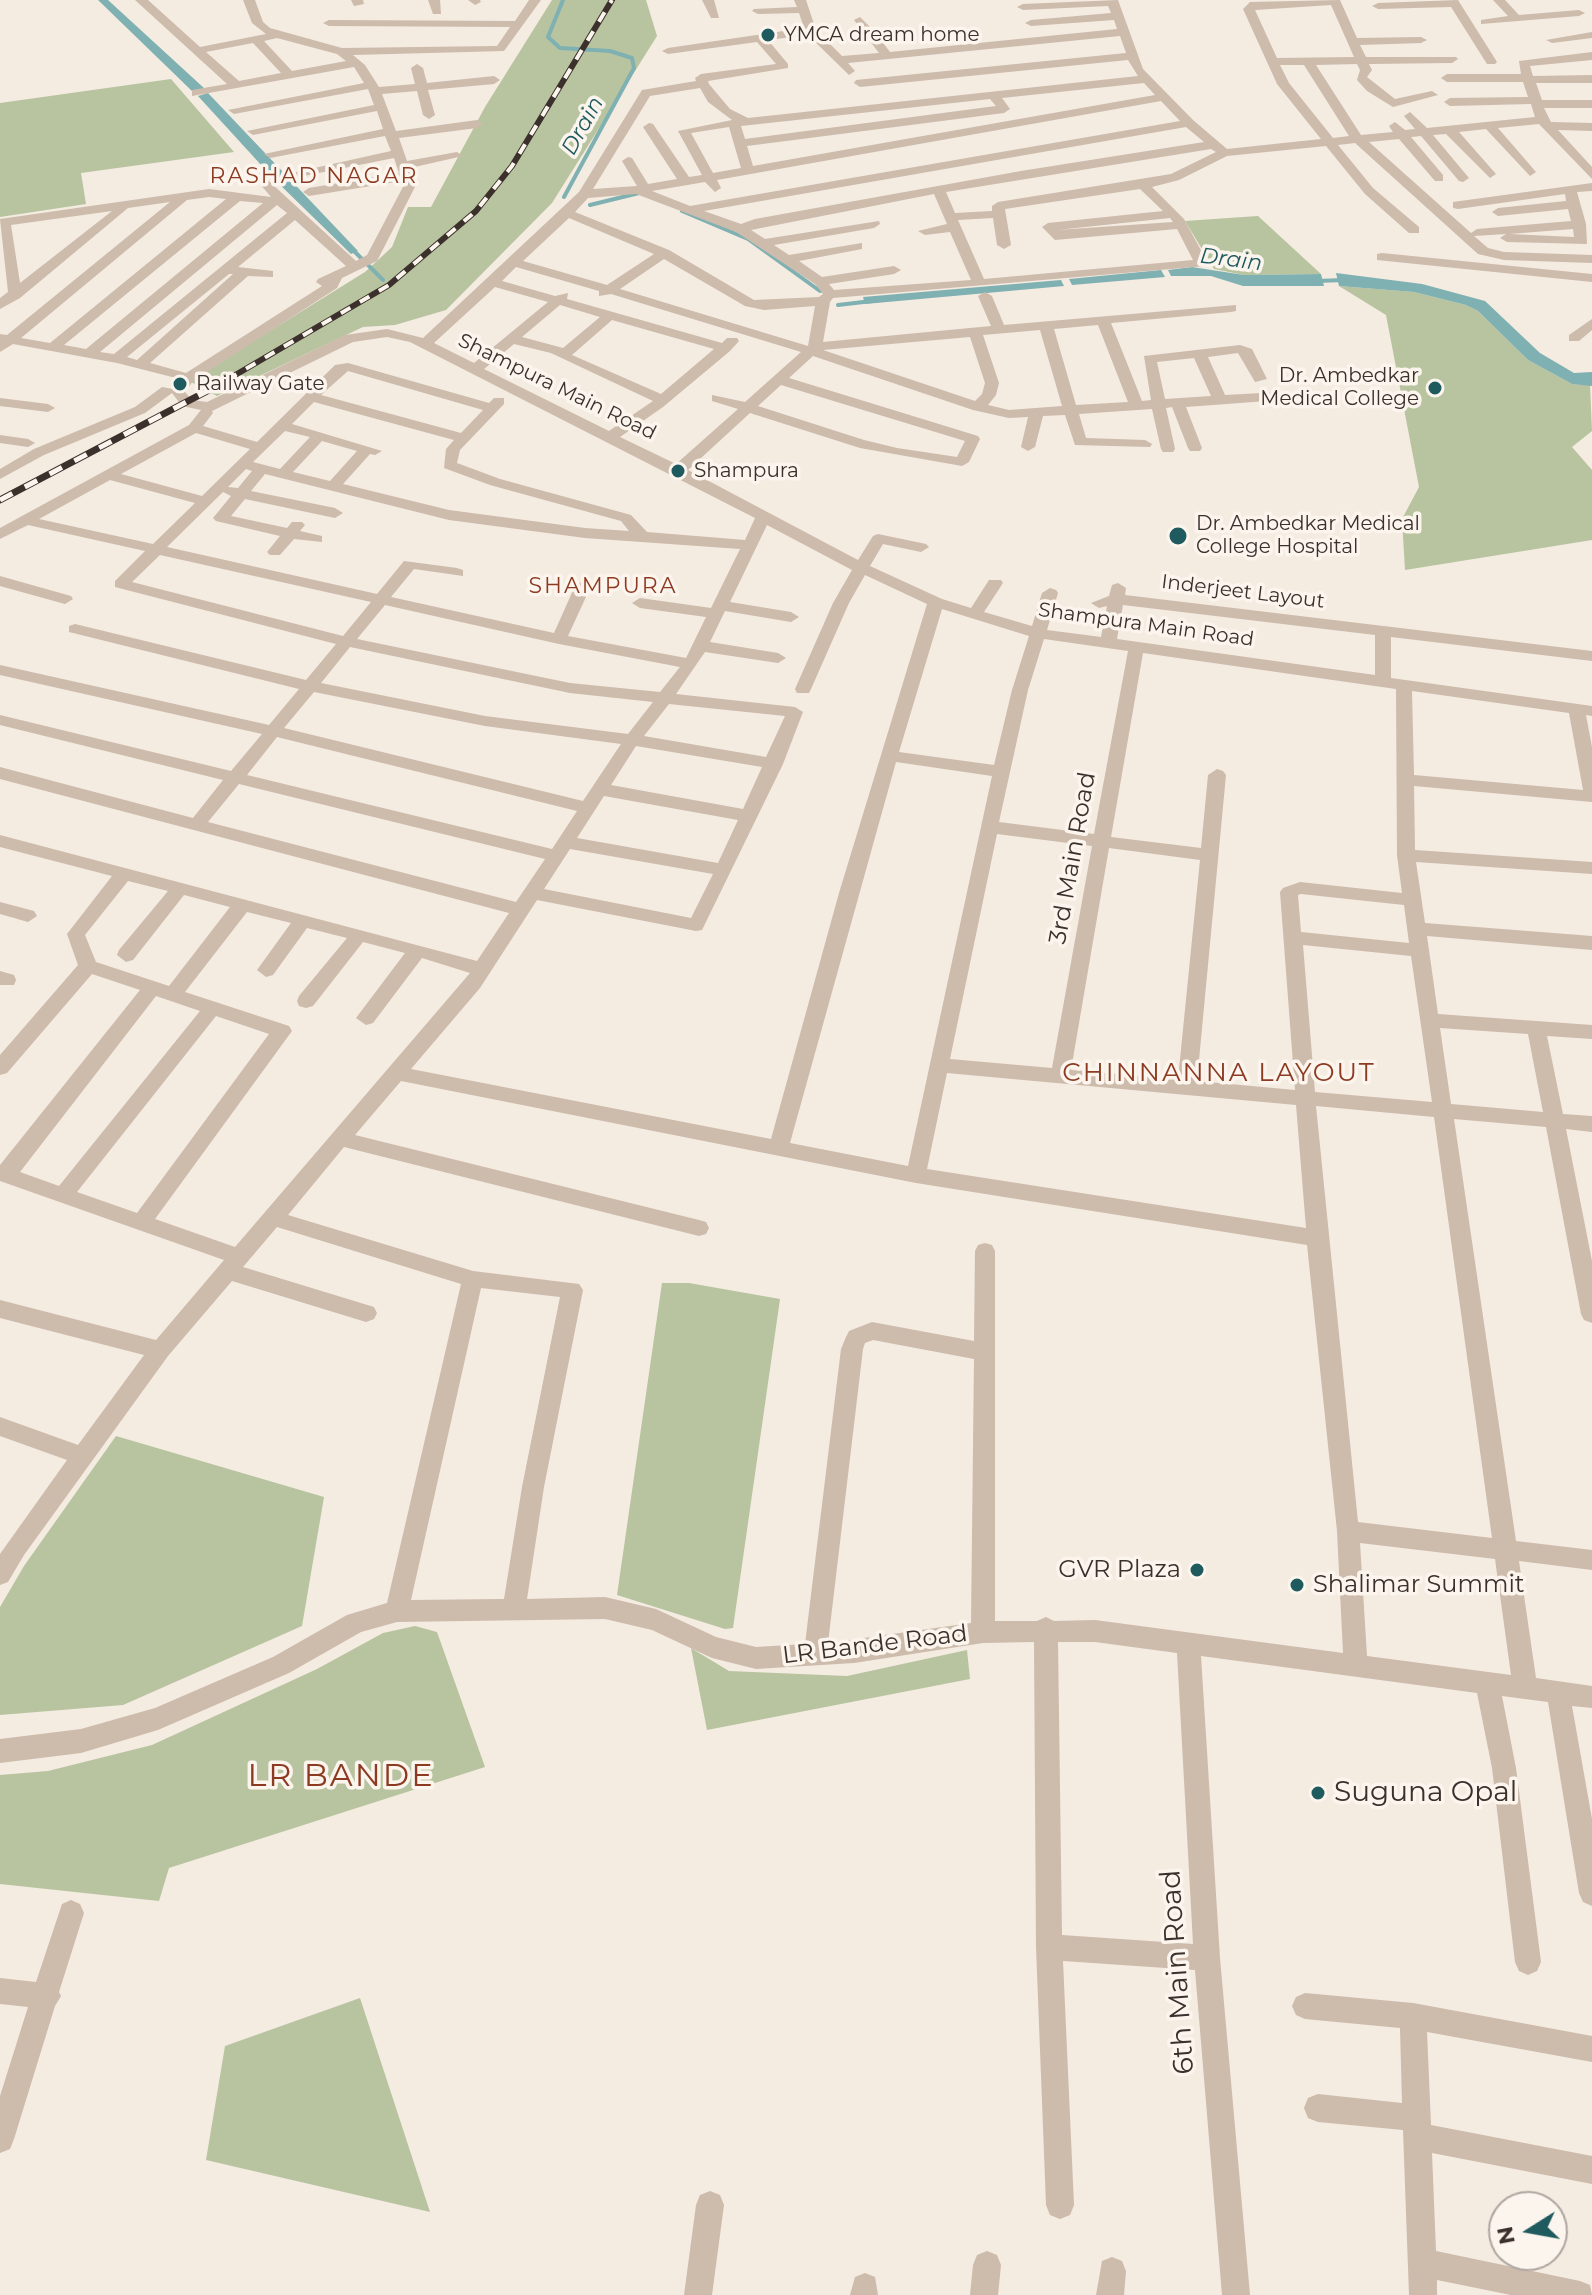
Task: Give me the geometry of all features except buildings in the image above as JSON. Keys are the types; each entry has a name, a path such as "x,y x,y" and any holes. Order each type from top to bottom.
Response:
{"street":[{"path":"141,0 235,84"},
{"path":"249,0 258,23 277,35 341,52 500,49 535,0"},
{"path":"708,0 715,16"},
{"path":"1499,0 1516,19"},
{"path":"1563,0 1592,24"},
{"path":"1023,7 1112,1 1131,56 1146,79 1211,145 1224,153"},
{"path":"1414,230 1369,191 1283,84 1245,6 1271,1 1334,1 1366,70 1361,77 1388,102 1432,95"},
{"path":"1378,6 1454,2 1491,62"},
{"path":"758,11 801,5 811,31 860,83 877,107"},
{"path":"1485,22 1579,13"},
{"path":"1031,23 1118,16"},
{"path":"860,20 887,56"},
{"path":"329,23 518,24"},
{"path":"668,51 811,31"},
{"path":"872,37 908,31"},
{"path":"840,60 1123,32"},
{"path":"200,50 277,35"},
{"path":"1552,40 1592,35"},
{"path":"748,169 740,143 739,122 726,112 701,78 784,66 760,38"},
{"path":"257,40 289,75"},
{"path":"1352,42 1421,40"},
{"path":"456,50 457,68"},
{"path":"260,177 279,202 363,264 410,185 373,88 356,63 341,52"},
{"path":"860,83 1131,56"},
{"path":"1592,56 1523,63 1545,123 1585,159 1592,175"},
{"path":"1273,62 1452,59"},
{"path":"1308,62 1356,137 1483,251 1504,256 1592,259"},
{"path":"196,93 356,63"},
{"path":"417,68 429,115"},
{"path":"1447,78 1592,104"},
{"path":"721,203 684,131 739,122 1146,79"},
{"path":"1450,102 1533,91 1592,79"},
{"path":"234,110 373,88 494,80"},
{"path":"422,344 584,194 641,96 663,88 703,84"},
{"path":"1484,92 1533,91"},
{"path":"740,143 1004,109 993,95"},
{"path":"584,194 640,189 1165,97"},
{"path":"1411,100 1423,130 1463,178"},
{"path":"253,131 381,107"},
{"path":"1434,119 1490,174"},
{"path":"1390,120 1439,178"},
{"path":"690,209 1189,123"},
{"path":"1004,245 1000,205 1143,185 1175,177 1224,153 1488,124 1545,123 1592,127"},
{"path":"270,154 390,133 477,124"},
{"path":"1488,124 1530,172"},
{"path":"649,127 685,181"},
{"path":"741,229 755,223 1211,145"},
{"path":"289,175 403,165 457,156"},
{"path":"628,161 640,189 741,229 820,281 827,298 813,349"},
{"path":"309,192 403,165"},
{"path":"567,213 664,253 750,303 764,306 852,295 982,290 1201,263 1178,220 1143,185"},
{"path":"1575,204 1462,210 1592,187"},
{"path":"1507,238 1581,241 1580,224 1570,189"},
{"path":"939,191 999,330"},
{"path":"15,295 2,223 209,193 279,202"},
{"path":"55,346 236,197"},
{"path":"3,341 184,198"},
{"path":"90,353 279,202"},
{"path":"0,305 124,207"},
{"path":"117,359 295,213"},
{"path":"925,231 953,222 999,214"},
{"path":"1178,220 1055,236 1048,227 1178,220"},
{"path":"763,243 874,224"},
{"path":"1477,233 1580,224"},
{"path":"788,259 857,246"},
{"path":"582,307 664,253"},
{"path":"1382,257 1592,278"},
{"path":"513,262 813,349 978,407"},
{"name":"Shampura Main Road","path":"0,475 39,452 140,410 167,390 180,375 326,280 363,264"},
{"path":"226,269 268,274"},
{"path":"820,281 894,270"},
{"path":"140,365 244,271"},
{"name":"Shampura Main Road","path":"336,278 332,285 188,378 178,392 187,403 209,407 363,334 387,333 422,344 678,471 859,567 936,602 1036,633 1584,710"},
{"path":"474,370 581,281"},
{"path":"492,282 725,348"},
{"path":"610,437 663,400 725,348 759,317 764,306"},
{"path":"678,471 813,349 1231,308"},
{"path":"558,354 570,351 610,315"},
{"path":"1103,320 1137,406"},
{"path":"1574,338 1592,323"},
{"path":"1046,326 1080,442 1145,444"},
{"path":"975,332 992,383 989,395 978,407"},
{"path":"512,339 558,354 663,400"},
{"name":"Shampura Main Road","path":"206,413 240,400 351,345 371,340 422,344"},
{"path":"3,341 55,346 180,375"},
{"path":"1168,449 1149,359 1244,350 1260,379"},
{"path":"1199,353 1220,400"},
{"path":"492,408 348,367 336,370 121,584 348,642 570,688 795,712 774,764 696,925 532,893"},
{"path":"777,379 984,425 1036,414 1280,396"},
{"path":"510,388 449,455 448,461 453,467 626,518 642,536"},
{"path":"0,534 194,428 206,413 178,407 169,399 167,390"},
{"path":"310,396 464,438"},
{"path":"717,398 860,444 962,462 984,425 978,407"},
{"path":"0,402 48,408"},
{"path":"1177,403 1195,448"},
{"path":"1028,447 1036,414"},
{"path":"275,552 332,485 369,452 281,425"},
{"path":"194,428 259,447"},
{"path":"284,473 319,436"},
{"path":"0,439 28,443"},
{"path":"243,464 449,515 535,527 750,545"},
{"path":"262,468 218,521 317,539"},
{"path":"108,475 205,501"},
{"path":"218,489 335,513"},
{"path":"535,527 543,507"},
{"path":"0,1575 8,1545 82,1456 160,1350 473,983 632,740 691,664 764,516"},
{"path":"25,520 380,601 691,664"},
{"path":"803,689 859,567 878,539 921,547"},
{"path":"197,824 410,564 457,573"},
{"path":"0,581 65,599"},
{"path":"975,614 995,583"},
{"path":"559,639 583,586"},
{"path":"916,1175 1001,772 1036,633 1050,593"},
{"path":"1108,643 1117,593"},
{"name":"Inderjeet Layout","path":"1099,603 1117,593 1592,656"},
{"path":"779,1146 848,893 936,602"},
{"path":"640,603 791,617"},
{"path":"75,629 310,686 485,721 632,740 774,764"},
{"path":"1383,630 1406,780 1406,855 1417,939 1525,1687"},
{"path":"701,646 778,658"},
{"name":"3rd Main Road","path":"1060,1075 1136,649"},
{"path":"0,670 273,731 587,808"},
{"path":"1406,780 1592,793 1584,710"},
{"path":"0,720 235,778 561,849 724,870"},
{"path":"891,756 1001,772"},
{"path":"0,773 521,910"},
{"path":"1187,1085 1217,775"},
{"path":"600,789 749,816"},
{"path":"990,827 1207,855"},
{"path":"0,841 480,969"},
{"path":"1406,855 1592,868"},
{"path":"88,966 76,934 124,874"},
{"path":"126,955 180,888"},
{"path":"1356,1666 1348,1531 1317,1238 1289,892 1292,888 1412,900"},
{"path":"174,993 243,904"},
{"path":"0,908 28,916"},
{"path":"266,970 303,920"},
{"path":"306,1001 359,935"},
{"path":"1293,938 1592,943"},
{"path":"366,1018 418,950"},
{"path":"88,966 279,1027 281,1034 142,1222"},
{"path":"0,1068 88,966"},
{"path":"153,987 3,1174 142,1222 233,1264 366,1313"},
{"path":"63,1195 214,1006"},
{"path":"1428,1020 1592,1032"},
{"path":"1536,1028 1592,1314"},
{"path":"940,1065 1592,1124"},
{"path":"396,1073 916,1175 1317,1238"},
{"path":"341,1139 699,1228"},
{"path":"272,1218 473,1279 572,1290 533,1487 514,1608"},
{"path":"983,1632 985,1251"},
{"path":"397,1611 473,1279"},
{"path":"0,1309 160,1350"},
{"path":"815,1656 852,1349 857,1337 872,1331 986,1352"},
{"path":"0,1426 82,1456"},
{"path":"1348,1531 1592,1560"},
{"name":"LR Bande Road","path":"0,1751 81,1741 158,1719 281,1665 364,1619 397,1611 582,1607 632,1612 733,1654 756,1658 815,1656 983,1632 1046,1628 1095,1631 1592,1697"},
{"path":"1046,1628 1049,1947 1060,2205"},
{"name":"6th Main Road","path":"1188,1643 1207,1958 1236,2295"},
{"path":"1487,1682 1504,1768 1528,1962"},
{"path":"1558,1692 1592,1893"},
{"path":"0,2139 5,2112 48,1996 71,1913"},
{"path":"1049,1947 1207,1958"},
{"path":"0,1991 48,1996"},
{"path":"1305,2006 1413,2016 1592,2049"},
{"path":"1413,2016 1423,2295"},
{"path":"1318,2108 1417,2127 1592,2170"},
{"path":"698,2295 710,2205"},
{"path":"1421,2262 1580,2295"},
{"path":"984,2295 987,2265"}],"green space":[{"path":"552,0 646,0 657,36 552,203 446,310 395,325 363,327 217,396 189,381 365,272 392,247 408,207 431,207 485,107"},
{"path":"171,79 234,152 81,173 86,204 0,217 0,103"},
{"path":"1258,216 1321,274 1244,275 1214,269 1185,221"},
{"path":"1339,286 1414,292 1466,305 1478,311 1528,360 1572,384 1590,385 1592,431 1572,447 1592,470 1592,540 1405,570 1402,519 1419,487 1386,315"},
{"path":"662,1283 689,1283 780,1299 733,1628 725,1629 617,1595"},
{"path":"116,1436 324,1497 302,1626 123,1705 0,1715 0,1607 24,1566"},
{"path":"415,1626 437,1632 485,1767 169,1868 159,1901 0,1884 0,1775 48,1771 152,1745 317,1669 383,1633"},
{"path":"691,1648 729,1671 847,1676 967,1650 970,1679 707,1730"},
{"path":"360,1998 430,2212 206,2160 225,2046"}],"water":[{"path":"98,0 108,0 205,89 193,92"},
{"path":"208,93 358,251 351,254 273,178 198,96"},
{"path":"1192,267 1244,275 1321,274 1324,286 1243,286 1211,276 1171,276 1168,270"},
{"path":"1161,270 1165,277 1072,285 1069,279"},
{"path":"1336,273 1422,284 1485,301 1540,353 1574,373 1592,372 1592,386 1572,384 1528,360 1478,311 1466,305 1414,292 1339,286"},
{"path":"1061,280 1064,286 865,304 863,297"}],"waterway":[{"name":"Drain","path":"563,0 548,37 560,48 610,51 632,58 634,68 564,197"},
{"name":"Drain","path":"590,205 639,193"},
{"name":"Drain","path":"682,211 748,239 820,291"},
{"path":"351,248 383,280"},
{"name":"Drain","path":"1316,281 1345,280"},
{"name":"Drain","path":"838,305 872,301"}],"railway":[{"path":"208,391 389,285 476,211 512,166 612,0"},
{"path":"0,500 211,389"}],"place":[{"name":"YMCA dream home","path":"768,35"},
{"name":"Railway Gate","path":"180,384"},
{"name":"Dr. Ambedkar Medical College","path":"1435,388"},
{"name":"Shampura","path":"678,471"},
{"name":"Dr. Ambedkar Medical College Hospital","path":"1178,536"},
{"name":"GVR Plaza","path":"1197,1570"},
{"name":"Shalimar Summit","path":"1297,1585"},
{"name":"Suguna Opal","path":"1318,1793"}],"district":[{"name":"RASHAD NAGAR","path":"314,177"},
{"name":"SHAMPURA","path":"603,587"},
{"name":"CHINNANNA LAYOUT","path":"1219,1073"},
{"name":"LR BANDE","path":"341,1777"}]}
